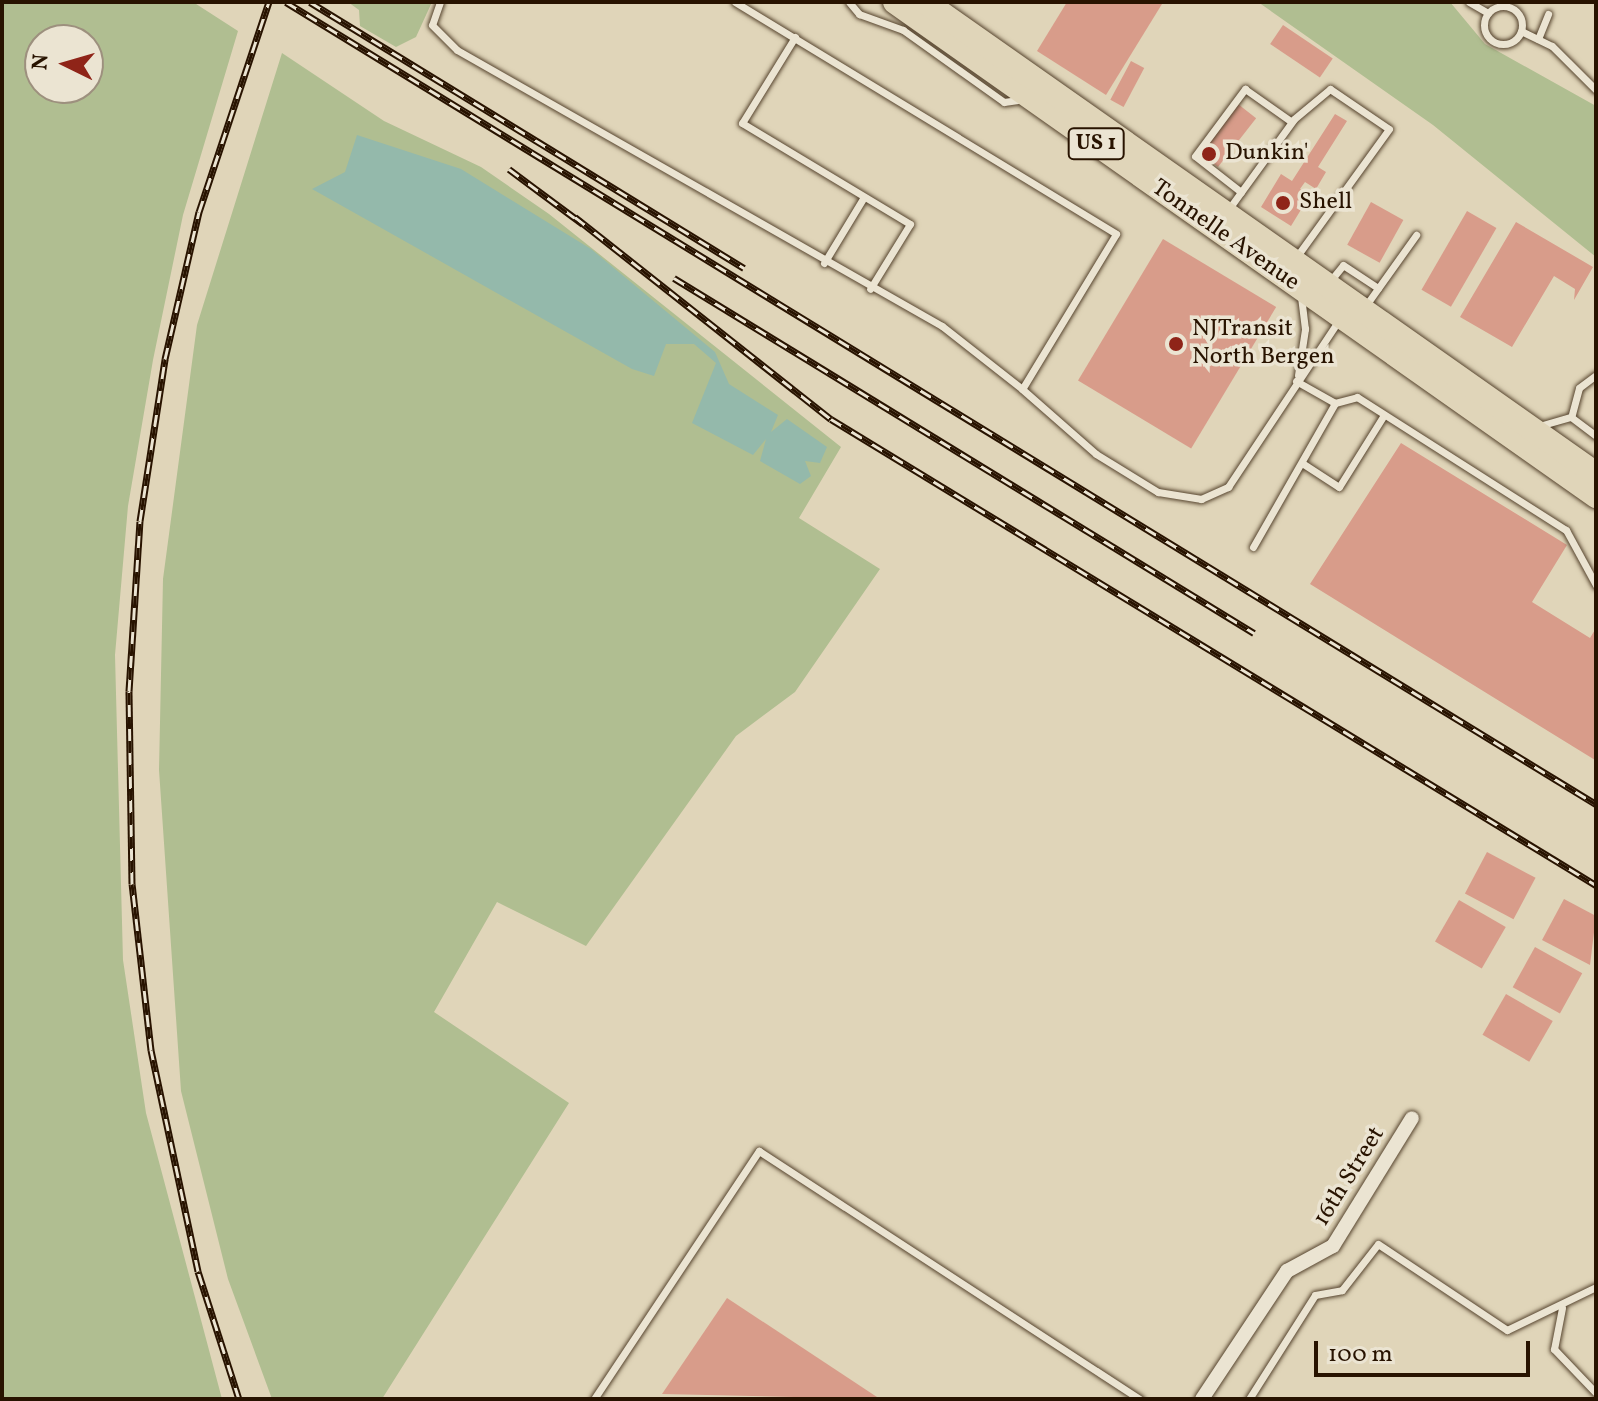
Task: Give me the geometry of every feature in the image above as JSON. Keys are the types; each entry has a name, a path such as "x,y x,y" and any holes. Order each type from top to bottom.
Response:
{"highway":[{"name":"Tonnelle Avenue","path":"895,2 1298,287 1351,310 1532,430 1592,490"},
{"name":"Tonnelle Avenue","path":"925,2 1327,285 1351,310 1592,490"}],"street":[{"name":"16th Street","path":"1202,1399 1287,1271 1333,1246 1412,1118"}],"lane":[{"path":"440,2 432,25 457,50 824,263 942,326 1022,389 1096,454 1158,492 1188,500 1211,496 1235,479 1296,381 1351,310 1378,288 1416,235"},
{"path":"735,2 1116,234 1022,389"},
{"path":"849,2 859,14 903,30 1004,102 1030,97"},
{"path":"1469,2 1488,13 1512,8 1521,31 1538,39 1596,90"},
{"path":"1488,13 1484,24 1491,40 1508,43 1521,31"},
{"path":"1538,39 1548,14"},
{"path":"795,37 742,123 910,224 870,289"},
{"path":"1241,192 1195,156 1245,89 1292,122"},
{"path":"1226,213 1292,122 1330,89 1389,129 1294,261"},
{"path":"824,263 864,197"},
{"path":"1327,285 1343,265 1378,288"},
{"path":"1296,381 1305,329 1298,287"},
{"path":"1571,417 1579,388 1596,375"},
{"path":"1296,381 1335,403 1357,397 1566,530 1596,585"},
{"path":"1253,547 1335,403"},
{"path":"1302,463 1339,487 1384,415"},
{"path":"1532,430 1571,417"},
{"path":"1571,417 1596,436"},
{"path":"594,1399 759,1151 1140,1399"},
{"path":"1249,1399 1315,1295 1342,1290 1378,1244 1507,1330 1562,1308 1596,1287"},
{"path":"1562,1308 1554,1349 1596,1393"}],"shaded area":[{"path":"2,2 193,2 238,31 183,215 153,360 128,506 115,655 123,960 146,1113 222,1399 2,1399"},
{"path":"348,2 432,2 416,37 396,47 360,26 359,10"},
{"path":"1258,2 1450,2 1485,44 1596,106 1596,257 1433,125"},
{"path":"282,53 384,121 481,167 549,214 841,447 799,518 880,569 795,692 736,736 586,946 497,902 434,1012 569,1103 382,1399 272,1399 228,1279 181,1091 159,770 163,579 197,325"},
{"path":"357,135 461,169 591,249 715,352 729,384 778,415 771,432 787,419 827,447 820,463 805,461 811,476 800,484 760,461 766,439 753,455 692,423 716,363 694,344 666,344 654,376 632,369 312,189 345,172"}],"building":[{"path":"1067,2 1162,4 1106,95 1037,51"},
{"path":"1283,25 1333,59 1320,78 1270,44"},
{"path":"1131,61 1144,68 1124,107 1110,100"},
{"path":"1238,104 1256,118 1218,167 1200,153"},
{"path":"1335,114 1347,121 1318,167 1326,172 1316,189 1305,182 1300,189 1310,195 1291,226 1261,207 1281,174 1292,181"},
{"path":"1371,202 1403,220 1380,263 1347,245"},
{"path":"1467,211 1496,228 1451,307 1422,290"},
{"path":"1516,222 1593,267 1574,300 1575,289 1554,276 1512,347 1460,317"},
{"name":"NJTransit North Bergen","path":"1163,239 1276,307 1191,448 1078,380"},
{"path":"1401,443 1567,545 1532,602 1590,638 1596,628 1595,760 1310,584"},
{"path":"1487,852 1536,878 1513,919 1465,893"},
{"path":"1564,899 1596,916 1590,965 1542,940"},
{"path":"1459,900 1506,927 1482,969 1435,942"},
{"path":"1535,947 1582,973 1560,1013 1513,987"},
{"path":"1506,994 1553,1021 1529,1062 1482,1035"},
{"path":"727,1298 880,1399 662,1394"}],"railway":[{"path":"239,1399 198,1271 151,1050 132,884 129,691 140,521 165,359 199,212 269,2"},
{"path":"286,2 1596,804"},
{"path":"310,2 744,268"},
{"path":"509,169 583,224"},
{"path":"575,217 831,419 1596,885"},
{"path":"674,278 1254,633"}],"place":[{"name":"Dunkin'","path":"1209,154"},
{"name":"Shell","path":"1283,203"},
{"name":"NJTransit North Bergen","path":"1176,344"}]}
